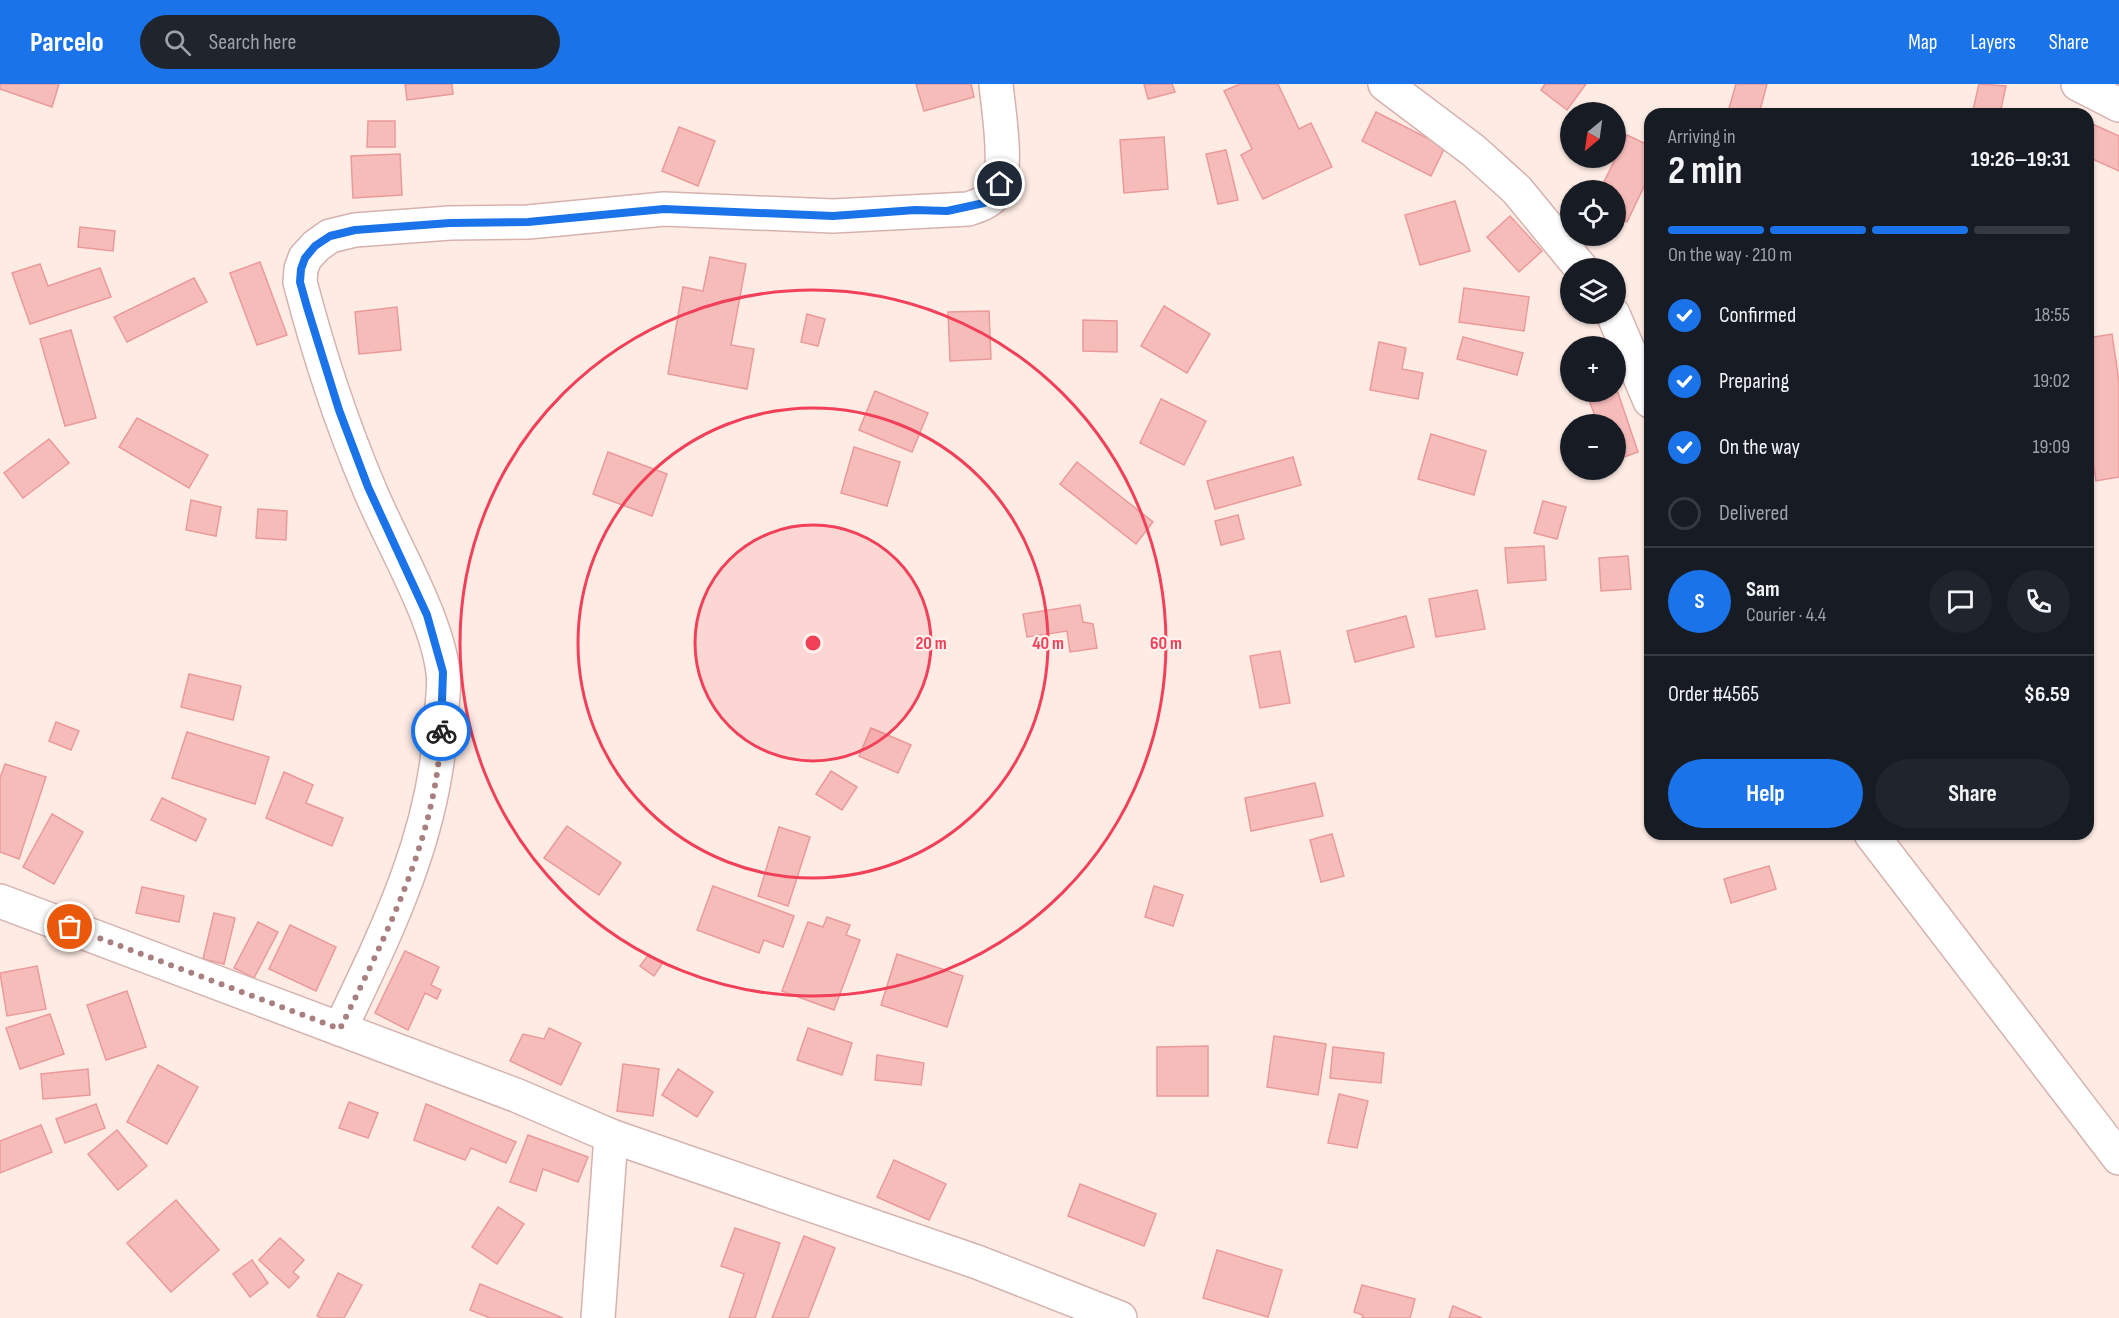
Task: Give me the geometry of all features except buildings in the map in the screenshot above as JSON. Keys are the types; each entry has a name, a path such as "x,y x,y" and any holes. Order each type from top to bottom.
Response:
{"street":[{"path":"340,1029 405,888 419,848 434,794 441,737 443,672 427,615 368,487 339,410 300,282 305,258 330,236 355,230 387,227 528,222 664,209 833,216 968,208 984,203 994,196 1000,184 1002,150 996,84"},
{"path":"1385,84 1474,151 1517,190 1573,258"},
{"path":"2078,84 2119,105"},
{"path":"1617,324 1644,387"},
{"path":"1876,840 2119,1158"},
{"path":"3,904 518,1096 611,1136 977,1263 1120,1318"},
{"path":"598,1318 611,1136"}],"way so far":[{"path":"70,927 340,1029 405,888 419,848 434,794 441,731"}],"route":[{"path":"441,731 443,672 427,615 368,487 339,410 300,282 305,258 315,246 330,236 355,230 450,223 528,222 664,209 833,216 915,210 947,211 984,203 994,196 1000,184"}]}
